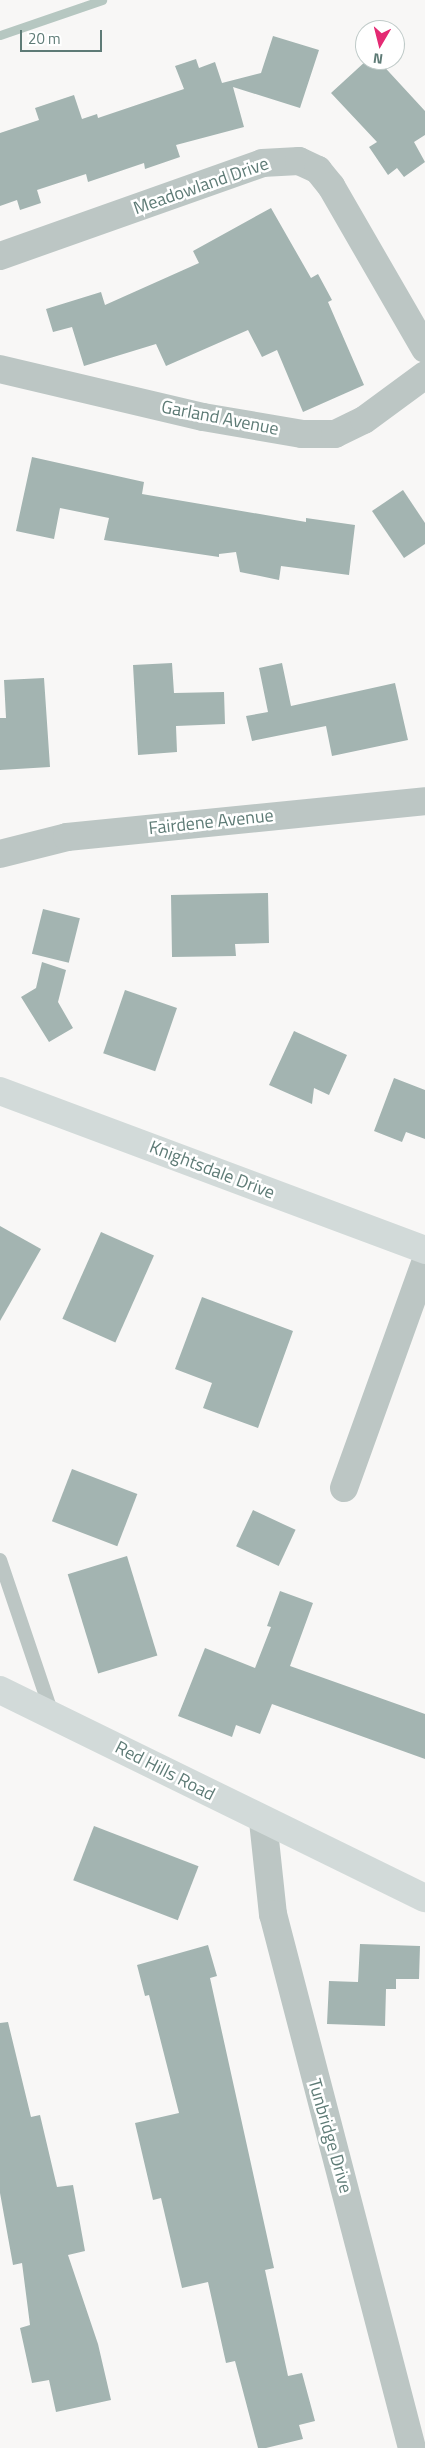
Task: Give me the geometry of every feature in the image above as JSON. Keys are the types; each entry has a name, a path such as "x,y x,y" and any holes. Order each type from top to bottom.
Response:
{"street":[{"name":"Meadowland Drive","path":"0,256 262,163 300,161 318,170 332,186 425,349"},
{"name":"Garland Avenue","path":"0,369 204,417 302,434 335,434 364,420 425,375"},
{"name":"Fairdene Avenue","path":"0,854 67,837 425,801"},
{"name":"Knightsdale Drive","path":"0,1091 425,1250"},
{"path":"344,1488 425,1263"},
{"name":"Red Hills Road","path":"0,1690 52,1714 263,1822 425,1898"},
{"name":"Tunbridge Drive","path":"263,1822 273,1914 415,2437"}],"lane":[{"path":"0,1560 52,1714"}],"building":[{"path":"273,36 319,50 300,108 233,87 244,127 176,145 180,157 145,169 144,163 88,182 86,174 37,190 41,203 20,210 17,200 0,206 0,133 39,120 35,108 74,95 82,119 97,114 98,118 184,89 175,66 196,59 199,68 215,62 222,83 261,73"},
{"path":"356,70 387,70 425,111 425,135 414,142 425,162 404,177 397,168 388,175 369,147 377,142 331,93"},
{"path":"271,208 311,278 318,274 332,300 328,302 364,385 303,412 277,350 262,357 248,330 166,366 156,344 84,366 72,327 53,332 46,309 101,292 105,305 199,263 193,251"},
{"path":"32,457 144,482 142,494 306,522 306,518 355,525 349,575 281,566 279,580 240,572 236,552 219,554 219,557 104,540 109,518 60,508 54,539 16,531"},
{"path":"403,490 425,523 425,544 404,558 372,511"},
{"path":"172,663 174,693 224,692 225,724 176,726 177,752 138,755 133,665"},
{"path":"282,663 291,706 395,683 408,740 332,756 326,726 252,741 246,716 268,712 259,668"},
{"path":"44,678 50,767 0,770 0,718 6,718 4,680"},
{"path":"268,893 269,943 235,944 236,956 172,957 171,895"},
{"path":"43,909 80,918 69,963 32,954"},
{"path":"42,962 66,970 58,1002 73,1028 49,1042 21,997 36,988"},
{"path":"125,990 177,1008 155,1071 103,1053"},
{"path":"294,1031 347,1055 329,1095 314,1088 312,1104 269,1085"},
{"path":"394,1078 425,1090 425,1139 406,1132 402,1142 374,1131"},
{"path":"0,1226 41,1249 0,1321"},
{"path":"101,1232 154,1256 115,1342 62,1319"},
{"path":"202,1297 293,1331 258,1428 203,1408 212,1383 175,1369"},
{"path":"72,1469 137,1494 117,1546 52,1521"},
{"path":"253,1510 296,1530 279,1566 236,1546"},
{"path":"127,1556 157,1655 98,1674 68,1574"},
{"path":"280,1591 313,1603 290,1666 425,1714 425,1759 272,1704 260,1734 236,1725 232,1737 178,1716 205,1648 255,1668 271,1627 267,1626"},
{"path":"94,1826 199,1866 178,1920 73,1880"},
{"path":"360,1944 420,1946 419,1979 396,1979 396,1989 386,1989 385,2026 327,2024 329,1981 358,1982"},
{"path":"208,1945 217,1976 210,1978 274,2268 265,2270 288,2376 302,2373 315,2421 299,2425 303,2439 266,2448 258,2448 235,2361 226,2363 208,2282 182,2288 161,2198 153,2200 135,2123 179,2113 149,1995 145,1996 137,1965"},
{"path":"8,2022 31,2117 40,2115 57,2187 73,2185 85,2251 68,2255 98,2344 111,2400 56,2412 49,2380 32,2383 20,2328 30,2325 22,2263 13,2265 0,2193 0,2023"}],"waterway":[{"path":"0,35 102,0"}]}
